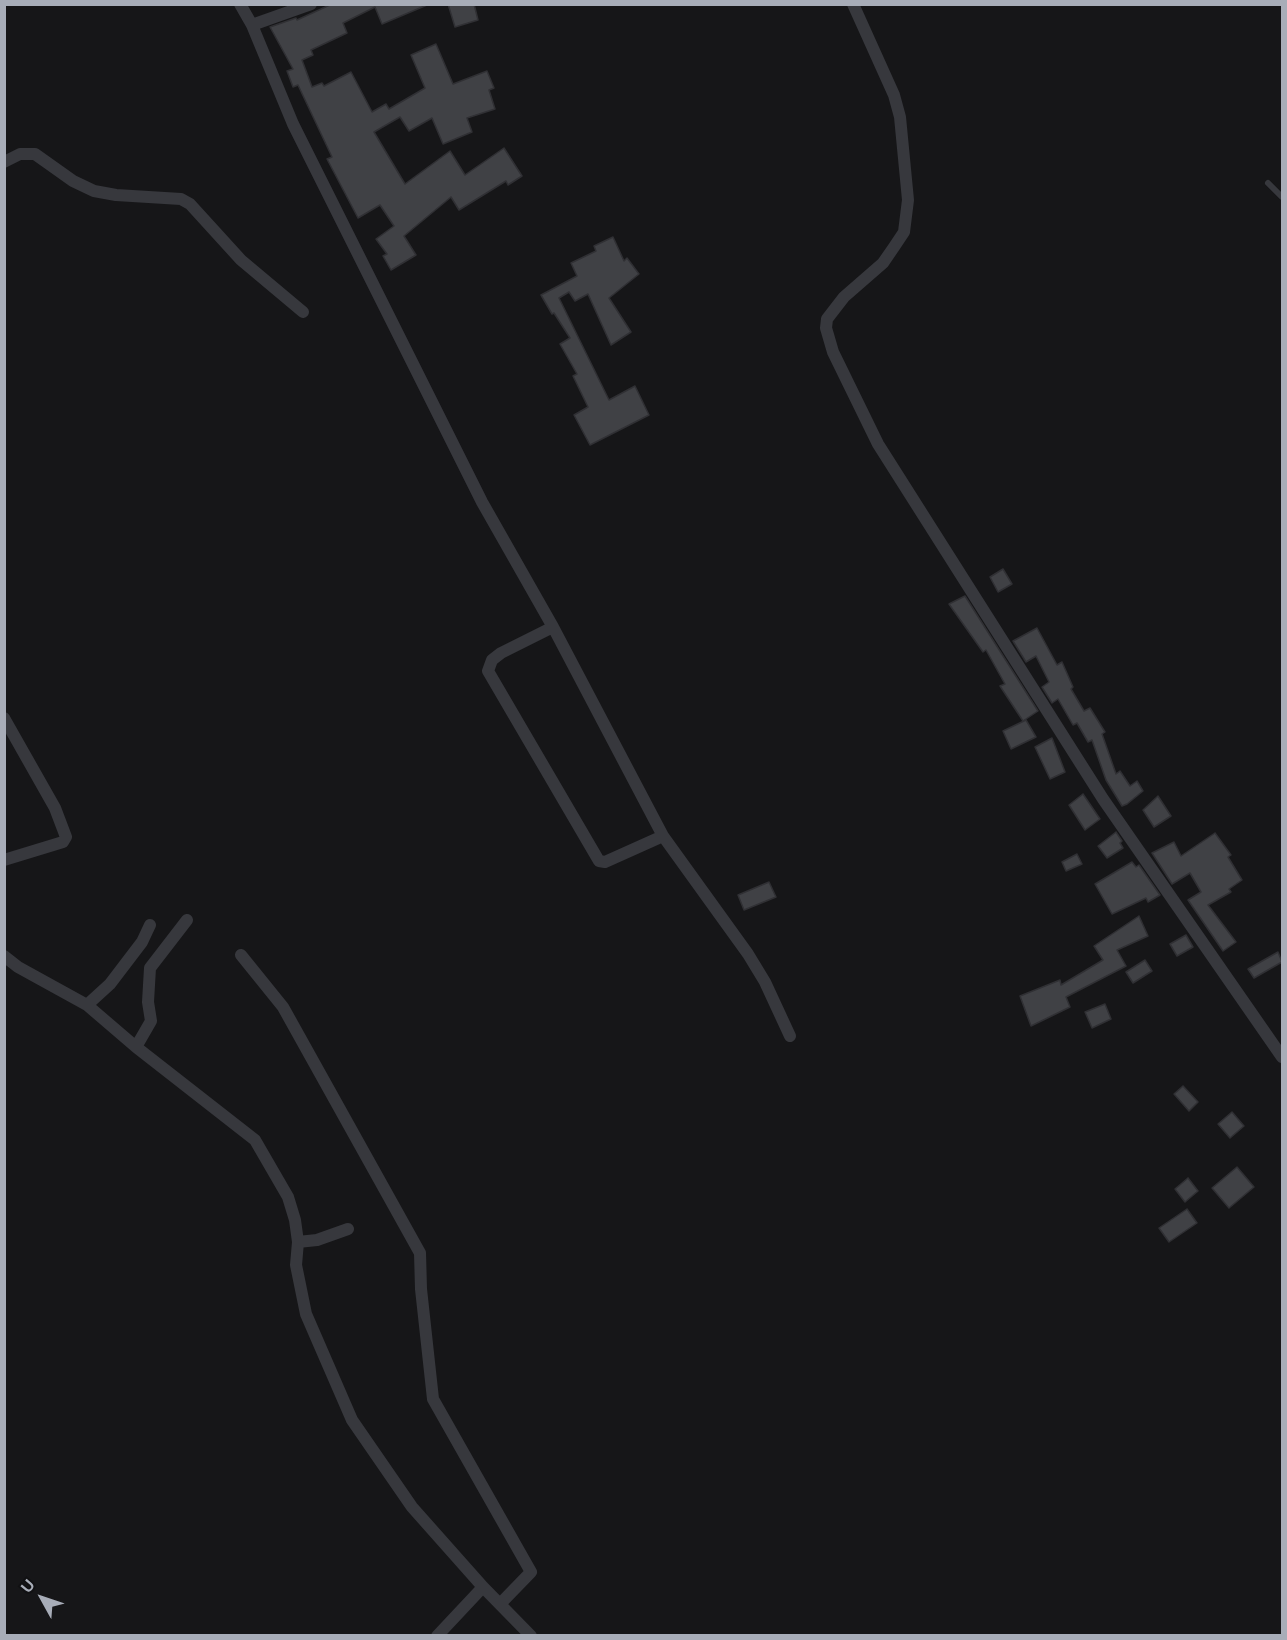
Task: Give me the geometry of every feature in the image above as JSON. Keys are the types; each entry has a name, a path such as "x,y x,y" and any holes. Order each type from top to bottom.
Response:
{"street":[{"path":"240,4 252,25 293,124 482,502 553,627 663,836 748,954 765,982 790,1036"},
{"path":"252,25 311,4"},
{"path":"853,4 894,95 900,117 908,200 904,232 894,247 883,263 844,297 827,319 826,328 834,352 878,444 1103,799 1282,1057"},
{"path":"4,162 20,154 35,154 73,181 94,191 116,195 182,199 190,204 241,260 303,312"},
{"path":"553,627 501,653 492,660 488,671 599,861 605,862 663,836"},
{"path":"4,718 55,808 66,837 63,842 4,861"},
{"path":"136,1047 151,1021 148,1002 150,968 187,920"},
{"path":"87,1005 111,984 142,942 150,925"},
{"path":"241,955 283,1007 420,1253 420,1289 433,1399 531,1572 500,1604"},
{"path":"4,956 18,967 87,1005 136,1047 255,1140 288,1197 298,1242 296,1265 306,1314 352,1420 412,1508 483,1587 531,1635"},
{"path":"298,1242 317,1240 348,1229"},
{"path":"437,1635 483,1587"}],"lane":[{"path":"1268,183 1282,197"}],"building":[{"path":"332,4 427,5 382,24 375,7 343,23 347,33 311,50 313,55 302,60 312,87 322,83 324,86 351,72 372,112 386,104 389,109 425,88 411,55 436,44 453,84 487,71 494,88 489,90 495,109 467,118 472,132 443,144 432,118 409,131 400,117 374,132 405,184 450,151 465,175 504,148 522,176 508,185 506,181 459,210 451,197 404,236 416,255 391,270 383,256 387,254 376,239 394,226 380,205 358,218 327,159 332,157 298,85 293,87 287,71 293,69 270,27 296,18 297,20"},
{"path":"448,4 474,4 478,20 455,27"},
{"path":"613,237 624,261 627,258 639,274 609,298 631,332 611,345 588,294 575,301 569,292 559,298 609,400 635,386 649,415 590,445 574,415 588,407 573,376 577,374 560,344 570,338 541,295 577,276 571,263 596,251 594,246"},
{"path":"1003,569 1012,584 998,592 990,577"},
{"path":"965,596 1038,711 1023,721 1000,686 1005,684 986,650 983,652 949,604"},
{"path":"1037,628 1057,665 1062,662 1073,687 1071,689 1084,711 1090,708 1105,732 1102,734 1116,774 1120,771 1130,786 1137,781 1143,791 1127,804 1122,806 1106,780 1092,740 1088,742 1077,723 1073,725 1058,699 1052,703 1042,687 1049,682 1036,656 1026,662 1013,641"},
{"path":"1026,720 1036,737 1011,749 1003,731"},
{"path":"1052,738 1065,772 1050,779 1035,747"},
{"path":"1083,794 1100,819 1085,830 1069,805"},
{"path":"1158,796 1171,816 1154,827 1143,810"},
{"path":"1116,832 1122,841 1120,843 1123,848 1107,858 1098,846"},
{"path":"1215,833 1231,855 1228,857 1242,880 1229,889 1231,892 1208,905 1236,942 1223,951 1188,900 1201,892 1190,873 1172,884 1152,853 1174,842 1181,856"},
{"path":"1077,854 1082,864 1066,871 1062,862"},
{"path":"1132,862 1136,867 1139,865 1160,895 1148,902 1146,898 1112,914 1095,884"},
{"path":"769,882 776,897 744,910 738,895"},
{"path":"1139,916 1148,936 1117,950 1126,966 1066,997 1070,1007 1031,1026 1020,996 1060,980 1061,985 1103,960 1094,946"},
{"path":"1186,935 1193,947 1177,956 1170,944"},
{"path":"1278,952 1282,962 1254,978 1248,969"},
{"path":"1145,960 1152,971 1133,983 1126,972"},
{"path":"1105,1004 1111,1019 1092,1028 1085,1012"},
{"path":"1183,1086 1198,1102 1189,1111 1174,1094"},
{"path":"1232,1112 1244,1126 1230,1138 1218,1124"},
{"path":"1237,1167 1254,1187 1229,1208 1212,1188"},
{"path":"1188,1178 1198,1191 1185,1202 1175,1189"},
{"path":"1187,1209 1197,1223 1169,1242 1159,1228"}]}
